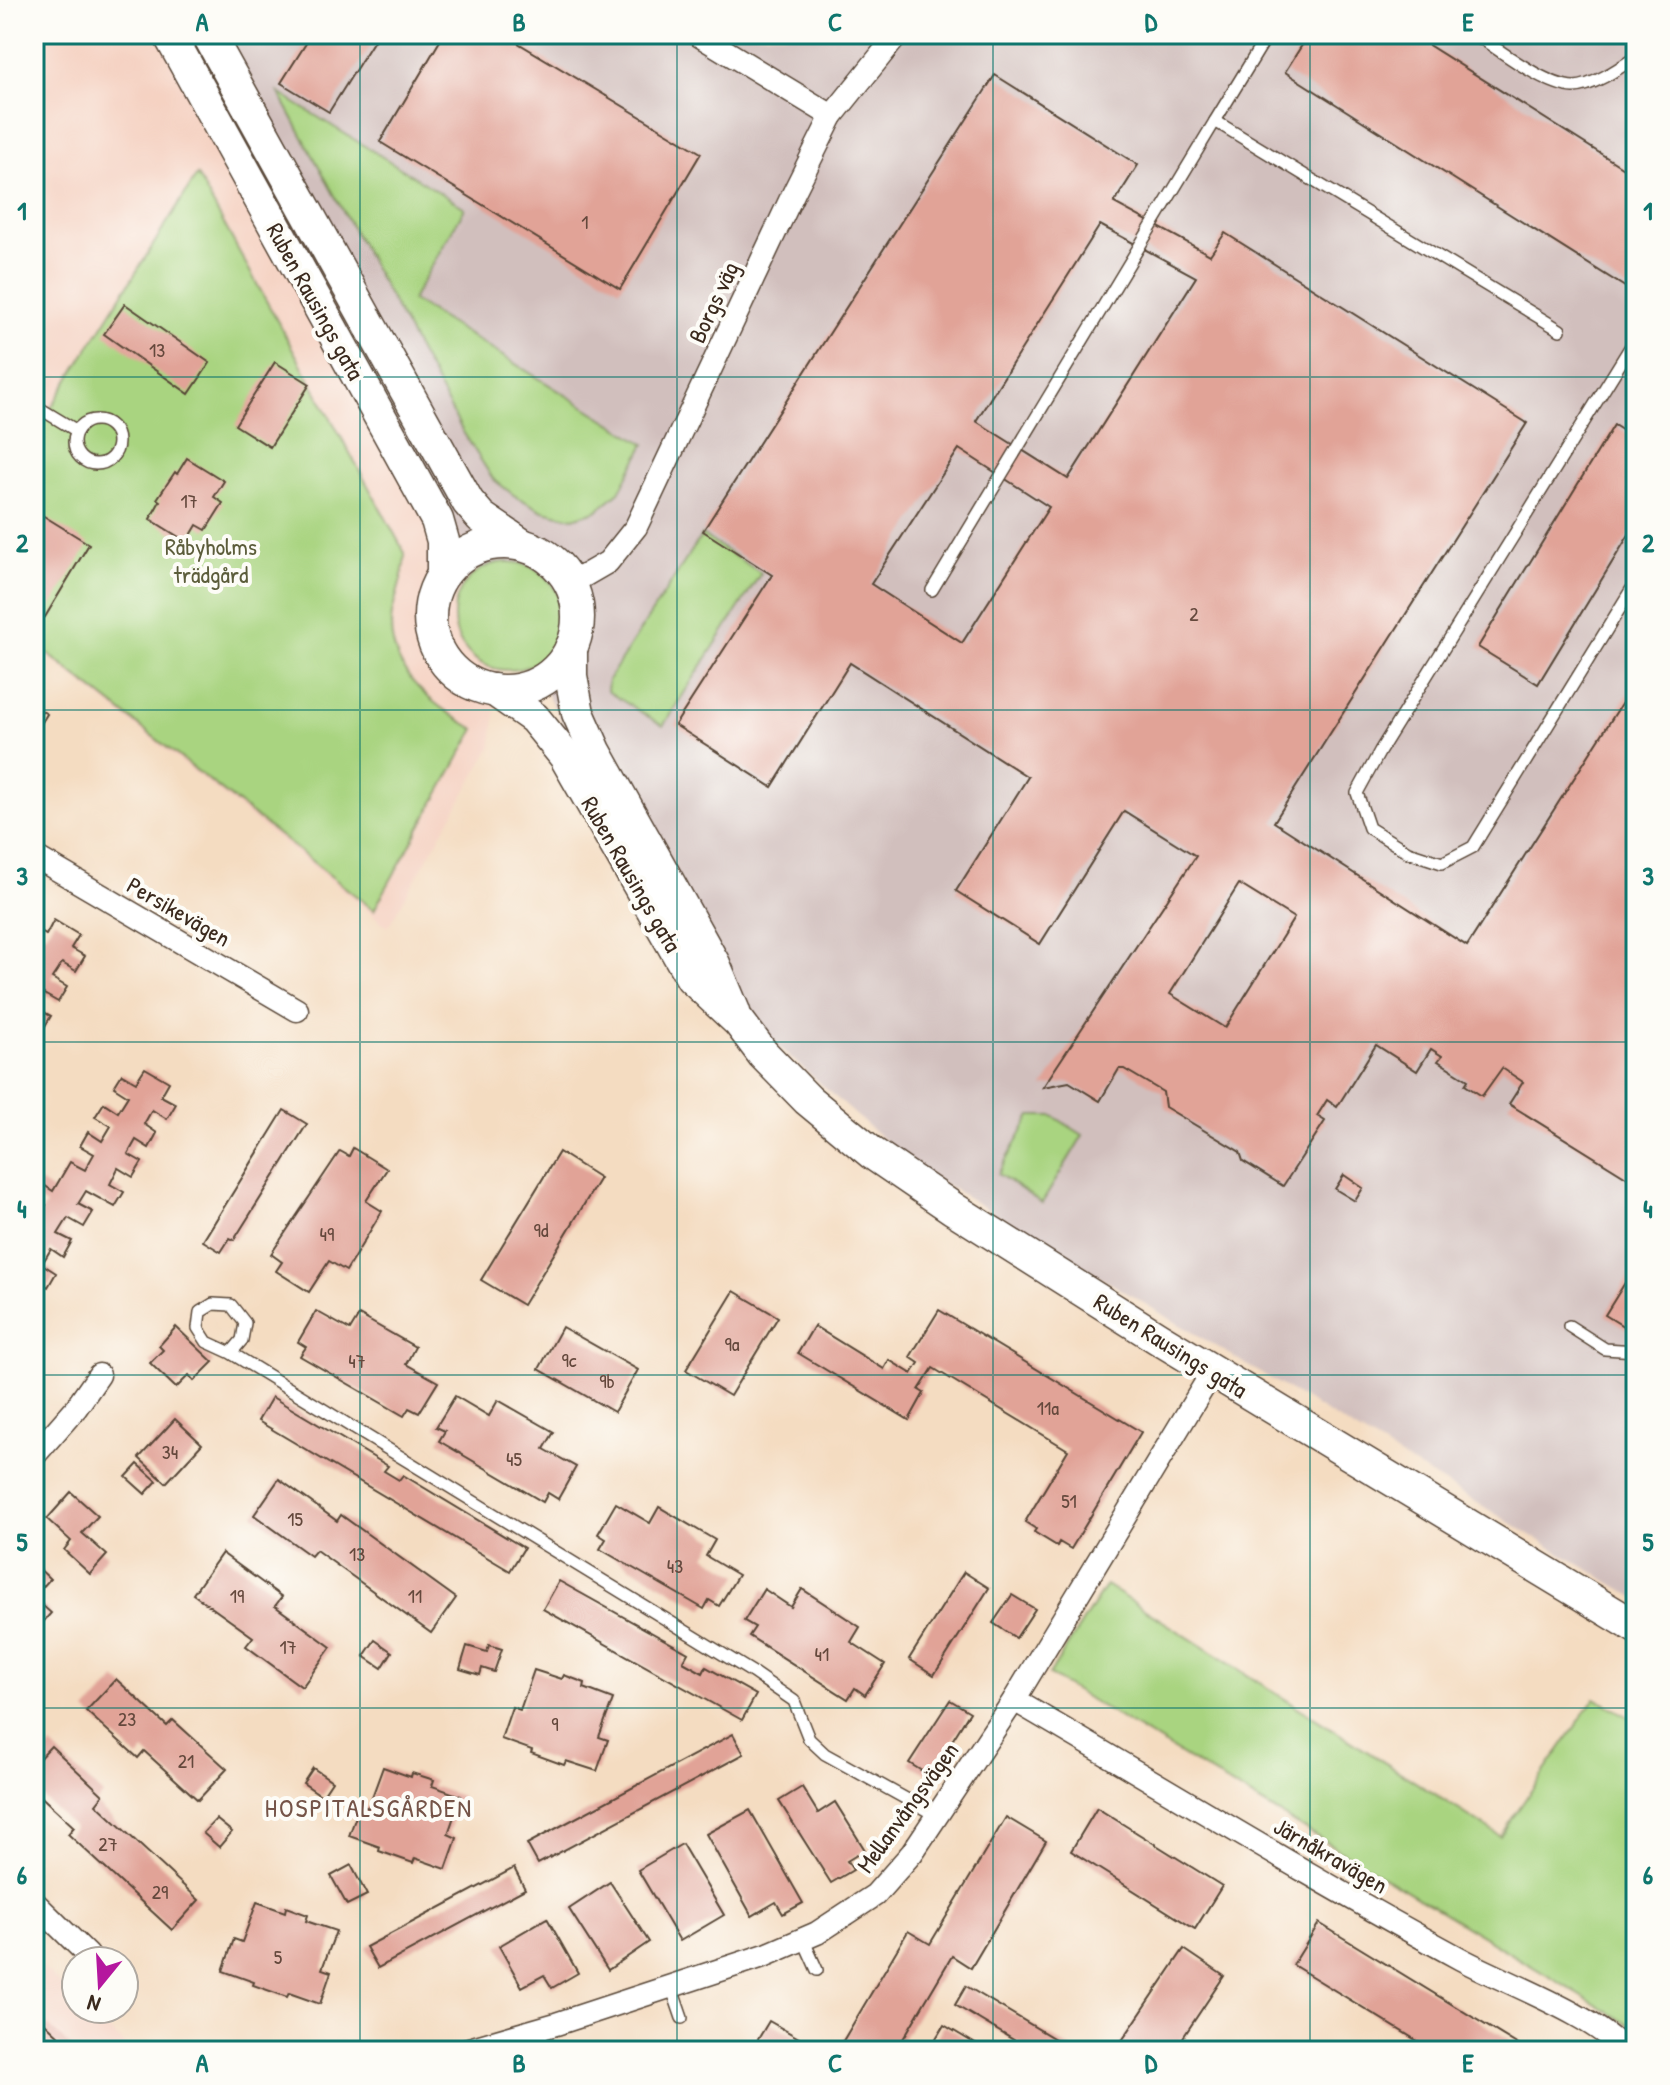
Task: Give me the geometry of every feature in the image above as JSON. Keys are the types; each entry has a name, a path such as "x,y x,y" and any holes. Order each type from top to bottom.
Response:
{"main road":[{"name":"Ruben Rausings gata","path":"169,34 437,520 443,541 443,574 431,609 430,622 436,646 450,667 470,683 494,690 534,718 565,756 692,978 739,1022 763,1054 808,1100 872,1153 954,1209 1213,1371 1636,1627"},
{"name":"Ruben Rausings gata","path":"208,34 468,502 481,517 522,545 542,553 558,566 570,584 578,616 577,633 571,648 571,676 578,713 595,751 714,964 739,1022"},
{"path":"443,574 459,558 478,547 500,543 522,545"},
{"path":"494,690 513,691 539,682 561,664 571,648"}],"street":[{"path":"697,34 832,116"},
{"name":"Borgs väg","path":"570,584 608,562 636,527 832,116 898,34"},
{"name":"Persikevägen","path":"34,856 297,1010"},
{"name":"Mellanvångsvägen","path":"462,2051 556,2024 766,1955 803,1939 875,1895 912,1853 1014,1700 1213,1371"},
{"path":"34,1456 76,1408 99,1375"},
{"name":"Järnåkravägen","path":"1014,1700 1462,1960 1572,2013 1624,2051"},
{"path":"34,1902 78,1945"}],"lane":[{"path":"932,590 1268,34"},
{"path":"1475,34 1546,78 1576,87 1611,74 1636,57"},
{"path":"1215,121 1560,330"},
{"path":"1636,338 1357,793 1369,828 1408,852 1442,863 1473,847 1636,582"},
{"path":"34,405 77,431"},
{"path":"104,421 116,433 117,450 110,460 102,464 85,461 75,448 77,431 87,422 104,421"},
{"path":"231,1353 242,1340 245,1323 231,1305 213,1304 200,1312 198,1328 207,1342 231,1353 752,1672 794,1701 809,1739 825,1754 937,1816"},
{"path":"1569,1326 1605,1349 1636,1351"},
{"path":"803,1939 817,1970"},
{"path":"671,1986 682,2018"}],"shaded area":[{"name":"Råbyholms trädgård","path":"34,34 186,34 505,619 492,746 388,927 34,646"},
{"path":"186,34 1636,34 1636,1598 910,1163 709,985"},
{"path":"34,1959 60,1984 60,2025 104,2025 131,2051 34,2051"}],"green space":[{"path":"279,93 465,208 412,300 645,444 619,492 596,511 573,518 543,511 515,496 493,479 463,432"},
{"name":"Råbyholms trädgård","path":"197,175 405,553 392,614 392,634 404,669 428,697 475,729 374,910 34,643 34,435"},
{"path":"702,535 761,573 663,726 607,691 608,680"},
{"path":"508,562 538,571 546,578 553,586 562,616 553,646 546,654 538,661 508,670 478,661 470,654 463,646 454,616 463,586 470,578 478,571"},
{"path":"1031,1116 1053,1116 1083,1135 1042,1203 998,1174"},
{"path":"1106,1585 1500,1836 1595,1698 1636,1721 1636,2029 1049,1675"}],"building":[{"path":"312,34 378,34 329,112 281,83"},
{"path":"444,34 503,34 701,153 620,289 380,142"},
{"path":"1309,34 1411,34 1636,176 1636,294 1285,72"},
{"path":"995,75 1138,165 1114,203 1210,255 1225,233 1527,423 1274,822 1467,946 1636,681 1636,1183 1509,1104 1523,1082 1502,1068 1482,1096 1465,1085 1468,1080 1438,1061 1442,1056 1431,1049 1417,1071 1376,1045 1337,1107 1327,1100 1317,1116 1325,1121 1283,1186 1243,1161 1240,1152 1165,1107 1163,1092 1124,1069 1119,1069 1100,1101 1069,1082 1043,1087 1196,856 1124,811 1040,944 956,891 1028,777 850,663 772,787 675,725 772,575 703,531","holes":["1100,225 1196,277 1068,479 976,421","959,449 1049,507 962,643 871,584","1239,884 1294,918 1225,1028 1170,994"]},
{"path":"125,304 210,363 189,394 104,334"},
{"path":"275,362 310,384 270,447 235,425"},
{"path":"1614,425 1636,439 1636,523 1538,684 1478,647"},
{"path":"187,458 224,481 214,497 223,503 206,530 197,525 187,542 150,519 160,501 157,499"},
{"path":"34,510 89,544 45,617 34,610"},
{"path":"34,706 47,714 34,735"},
{"path":"54,920 79,935 71,948 85,956 76,971 62,963 52,978 67,987 58,1002 44,994 36,1008 51,1016 42,1031 34,1027 34,954 38,948 34,946 34,928 46,935"},
{"path":"145,1068 169,1082 161,1096 176,1104 167,1119 152,1110 144,1124 157,1133 149,1148 136,1140 128,1154 142,1162 133,1177 118,1168 110,1184 124,1192 115,1207 86,1191 78,1204 93,1212 84,1227 68,1218 58,1234 72,1241 63,1257 51,1249 42,1264 56,1273 48,1287 34,1280 34,1220 46,1205 34,1198 34,1190 39,1182 53,1191 70,1162 85,1170 94,1154 80,1146 88,1132 102,1141 111,1126 95,1117 104,1103 118,1112 128,1096 114,1087 122,1074 136,1082"},
{"path":"284,1110 307,1124 234,1240 230,1238 221,1252 203,1241"},
{"path":"353,1148 387,1169 366,1201 382,1211 346,1271 329,1261 309,1292 276,1271 282,1262 271,1254 340,1151 349,1156"},
{"path":"559,1152 600,1178 523,1305 481,1280"},
{"path":"1344,1175 1363,1188 1355,1201 1335,1189"},
{"path":"1636,1265 1636,1325 1628,1329 1605,1315"},
{"path":"734,1291 778,1317 730,1396 686,1370"},
{"path":"939,1310 1141,1432 1071,1549 1059,1542 1057,1546 1034,1532 1036,1529 1025,1522 1068,1450 933,1368 919,1390 924,1393 909,1420 798,1353 814,1326 884,1369 889,1360 912,1374 919,1363 910,1357"},
{"path":"316,1311 350,1330 359,1315 415,1347 406,1364 438,1382 419,1413 409,1408 404,1416 300,1356 306,1347 298,1342"},
{"path":"176,1327 213,1362 194,1381 189,1375 176,1388 150,1363 163,1350 159,1346"},
{"path":"562,1327 638,1370 614,1412 539,1369"},
{"path":"455,1396 489,1416 498,1400 554,1432 544,1449 576,1467 558,1499 548,1493 543,1502 439,1441 445,1431 436,1427"},
{"path":"272,1397 388,1466 384,1471 399,1480 403,1475 524,1548 510,1571 258,1421"},
{"path":"175,1419 202,1444 166,1483 139,1458"},
{"path":"138,1464 157,1481 145,1494 126,1477"},
{"path":"279,1479 337,1521 341,1515 456,1598 431,1633 316,1550 311,1556 254,1515"},
{"path":"71,1492 98,1516 82,1533 107,1555 90,1574 64,1550 71,1541 47,1519"},
{"path":"616,1503 650,1523 659,1507 715,1540 706,1556 738,1575 719,1606 709,1600 704,1609 600,1549 606,1539 598,1534"},
{"path":"222,1553 282,1597 275,1606 331,1647 302,1687 246,1646 253,1637 193,1594"},
{"path":"34,1564 50,1579 40,1590 34,1584"},
{"path":"964,1572 989,1588 934,1675 909,1659"},
{"path":"559,1581 688,1653 683,1662 703,1673 706,1667 756,1695 742,1720 543,1609"},
{"path":"764,1589 791,1607 802,1589 860,1627 851,1642 885,1664 865,1695 855,1688 848,1699 749,1636 755,1627 744,1621"},
{"path":"1012,1595 1035,1609 1016,1638 993,1623"},
{"path":"34,1598 51,1613 37,1629 34,1627"},
{"path":"375,1640 392,1652 382,1668 364,1656"},
{"path":"489,1645 502,1649 494,1672 482,1668 480,1675 460,1669 467,1646 487,1652"},
{"path":"534,1670 562,1679 564,1675 585,1683 584,1688 613,1699 599,1737 608,1740 597,1771 566,1761 564,1765 501,1739 512,1707 520,1710"},
{"path":"116,1679 167,1726 173,1720 227,1769 198,1800 144,1751 138,1758 86,1711"},
{"path":"950,1700 970,1712 930,1776 909,1763"},
{"path":"733,1734 744,1754 538,1864 527,1844"},
{"path":"51,1746 103,1795 96,1804 199,1900 172,1930 68,1834 74,1827 34,1790 34,1764"},
{"path":"383,1767 411,1777 412,1773 434,1780 432,1786 461,1796 448,1834 457,1838 446,1869 415,1858 413,1863 349,1836 360,1805 368,1808"},
{"path":"313,1768 332,1781 322,1796 303,1783"},
{"path":"802,1787 818,1813 835,1802 865,1850 847,1861 853,1870 831,1883 779,1801"},
{"path":"1097,1808 1222,1886 1195,1929 1071,1851"},
{"path":"750,1810 803,1903 783,1914 776,1902 752,1916 706,1834"},
{"path":"1006,1817 1046,1841 971,1968 952,1956 896,2051 837,2051 908,1931 930,1944"},
{"path":"216,1819 232,1832 219,1847 203,1833"},
{"path":"682,1844 724,1915 680,1941 638,1870"},
{"path":"351,1865 367,1895 347,1905 331,1876"},
{"path":"514,1868 525,1889 378,1968 366,1947"},
{"path":"610,1882 649,1942 608,1970 569,1909"},
{"path":"257,1902 285,1912 286,1907 308,1915 306,1921 336,1931 322,1969 331,1972 320,2004 289,1993 287,1997 223,1971 234,1939 242,1942"},
{"path":"547,1918 578,1973 552,1988 544,1975 522,1987 499,1946"},
{"path":"1319,1923 1528,2051 1434,2051 1293,1965"},
{"path":"1184,1949 1224,1976 1174,2051 1115,2051"},
{"path":"966,1986 1075,2051 1032,2051 955,2005"},
{"path":"34,2013 75,2051 34,2051"},
{"path":"769,2021 811,2045 807,2051 751,2051"},
{"path":"944,2025 987,2051 942,2051 932,2045"}],"district":[{"name":"HOSPITALSGÅRDEN","path":"369,1807"}]}
